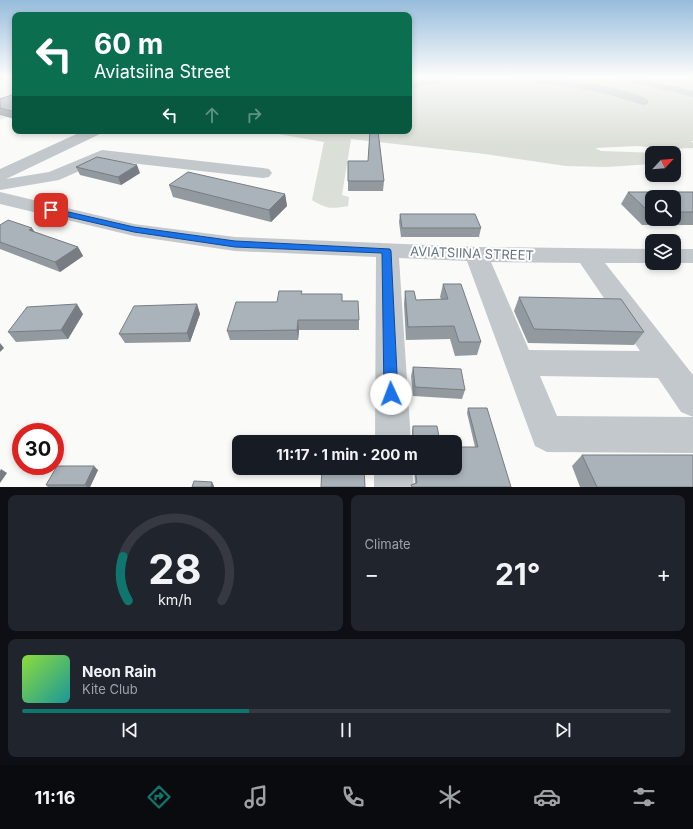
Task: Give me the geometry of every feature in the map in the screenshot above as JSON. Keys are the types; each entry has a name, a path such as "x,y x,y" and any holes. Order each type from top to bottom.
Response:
{"street":[{"path":"639,100 643,101"},
{"path":"0,175 89,134"},
{"path":"0,185 52,176 102,155 263,173"},
{"path":"0,162 18,167"},
{"name":"AVIATSIINA STREET","path":"0,198 134,230 235,244 476,254 645,256"},
{"path":"387,251 392,435"},
{"path":"476,254 547,434 693,435"},
{"path":"588,256 693,401"},
{"path":"681,256 693,256"},
{"path":"519,363 667,365"},
{"path":"393,475 394,487"}],"shaded area":[{"path":"0,100 12,100 12,116 0,120"},
{"path":"412,100 693,100 693,141 691,141 693,143 693,148 681,148 681,146 637,146 595,148 601,151 645,153 645,164 607,167 566,166 485,154 351,139 342,195 349,197 348,206 338,208 325,207 312,200 324,142 278,134 412,134"}],"building":[{"path":"0,100 12,100 12,111 0,108"},
{"path":"370,134 378,134 384,181 348,181 348,161 368,161"},
{"path":"97,157 137,165 118,177 76,167"},
{"path":"188,172 285,194 269,210 169,185"},
{"path":"628,192 645,192 645,208"},
{"path":"681,192 693,192 693,212 681,212"},
{"path":"400,214 475,214 481,228 402,228"},
{"path":"8,220 32,228 29,230 78,247 55,262 0,242 0,225"},
{"path":"443,284 461,284 481,342 459,342 454,326 408,327 405,291 414,291 416,300 448,299"},
{"path":"279,291 302,291 301,294 342,294 342,301 358,301 359,320 298,320 297,330 227,331 236,302 277,302"},
{"path":"519,297 621,299 644,332 534,329"},
{"path":"77,304 61,330 8,332 27,307"},
{"path":"197,304 187,333 119,334 134,306"},
{"path":"413,367 461,369 465,390 415,387"},
{"path":"468,408 487,408 511,487 412,487 411,485 417,483 416,475 462,475 462,447 478,447"},
{"path":"413,426 437,426 439,435 413,435"},
{"path":"582,455 693,455 693,487 597,487"},
{"path":"64,466 94,466 85,485 46,485 52,475 64,475"},
{"path":"322,475 364,475 365,487 321,487"},
{"path":"194,481 212,482 211,487 192,487"}],"route":[{"path":"51,210 134,230 235,244 387,251 391,394"}]}
